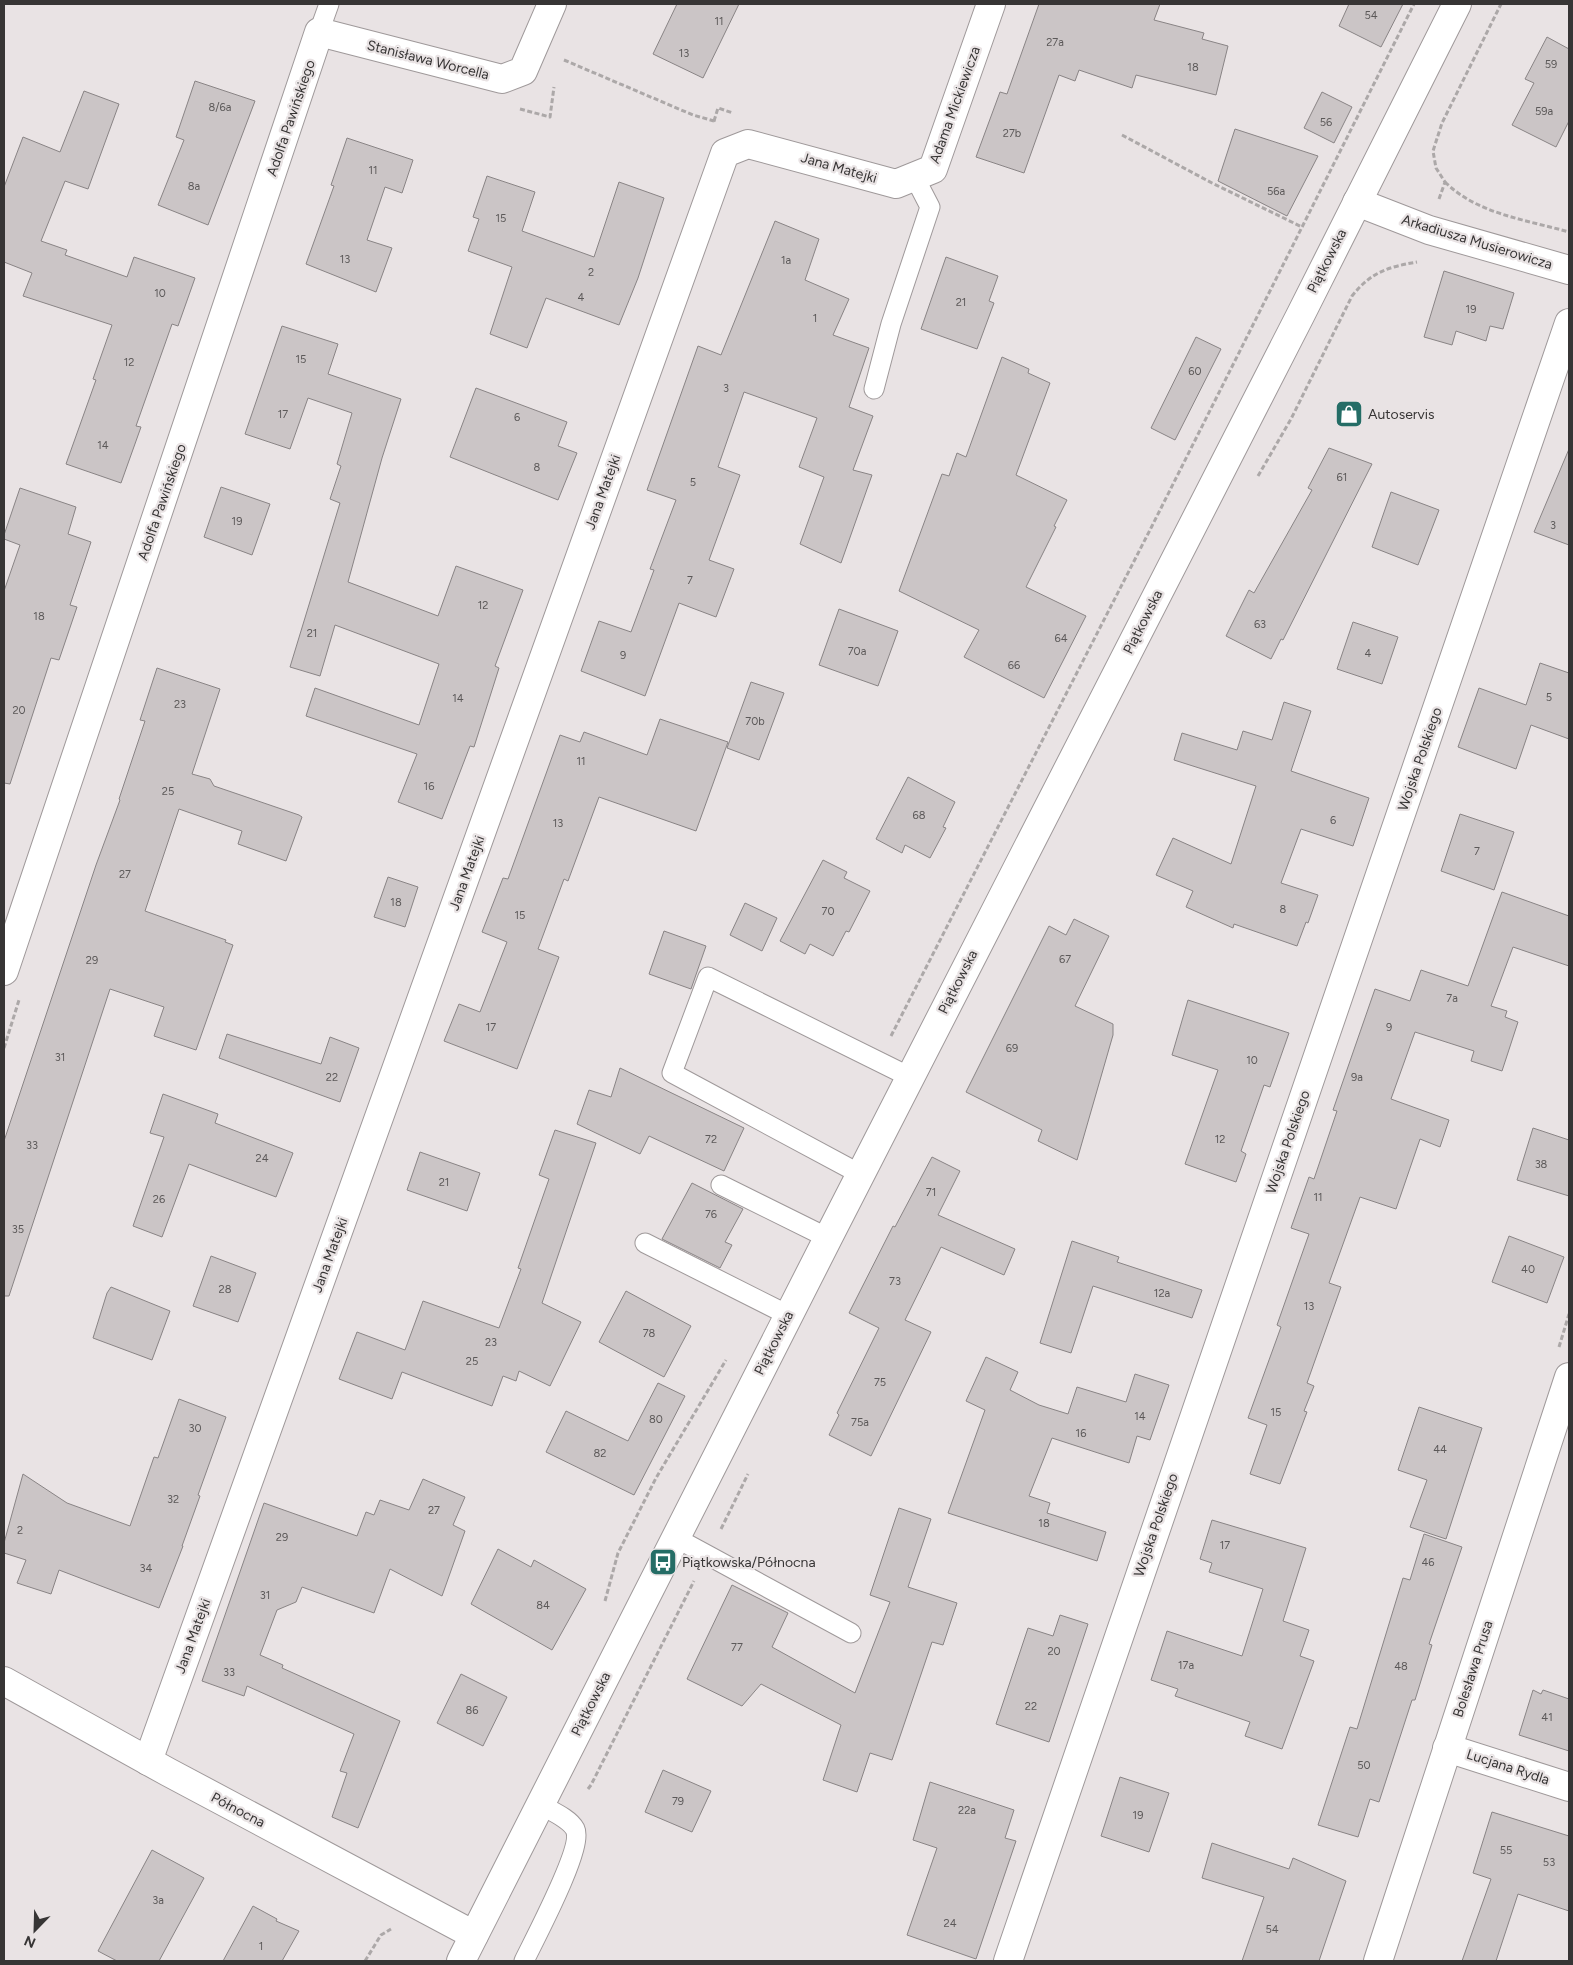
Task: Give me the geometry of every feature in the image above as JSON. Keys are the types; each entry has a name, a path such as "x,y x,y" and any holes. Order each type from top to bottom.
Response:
{"street":[{"name":"Stanisława Worcella","path":"319,32 502,79 523,71 552,4"},
{"name":"Adama Mickiewicza","path":"905,180 933,169 991,4"},
{"name":"Piątkowska","path":"461,1961 474,1935 552,1811 676,1538 1457,4"},
{"name":"Adolfa Pawińskiego","path":"4,971 319,32"},
{"name":"Jana Matejki","path":"148,1761 725,153 748,144 905,180"},
{"name":"Arkadiusza Musierowicza","path":"1357,202 1429,230 1569,270"},
{"name":"Wojska Polskiego","path":"1008,1961 1569,324"},
{"name":"Bolesława Prusa","path":"1378,1961 1569,1378"},
{"name":"Północna","path":"4,1681 148,1761 474,1935"},
{"name":"Lucjana Rydla","path":"1447,1748 1569,1787"}],"lane":[{"path":"319,32 329,4"},
{"path":"874,389 891,324 930,208 905,180"},
{"path":"860,1174 672,1074 708,977 910,1076"},
{"path":"721,1186 828,1238"},
{"path":"645,1243 788,1315"},
{"path":"676,1538 851,1633"},
{"path":"524,1961 571,1860 577,1840 575,1829 552,1811"}],"path":[{"path":"1501,4 1442,123 1434,151 1436,168 1445,182 1456,193 1470,202 1494,211 1569,232"},
{"path":"558,58 694,115"},
{"path":"512,106 550,117 555,81"},
{"path":"714,120 718,108 735,113"},
{"path":"1122,135 1212,183 1302,227"},
{"path":"1256,479 1291,419 1352,296 1363,282 1377,272 1419,261 1445,182"},
{"path":"4,1048 22,991"},
{"path":"552,1811 591,1785 752,1466"},
{"path":"365,1961 381,1935 398,1925"}],"building":[{"path":"677,4 739,4 703,78 653,54"},
{"path":"1039,4 1160,4 1154,20 1204,33 1202,39 1228,46 1216,95 1136,75 1132,88 1079,70 1075,81 1059,75 1024,173 976,157 1000,92 1007,94"},
{"path":"1349,4 1403,4 1381,47 1339,26"},
{"path":"1547,37 1569,49 1569,121 1556,147 1512,125 1534,83 1525,79"},
{"path":"195,81 255,101 208,225 158,205 184,140 176,137"},
{"path":"84,91 119,104 88,189 65,181 41,241 67,250 65,255 127,277 134,257 195,278 178,326 172,324 136,426 141,427 121,483 66,464 96,380 93,379 112,325 23,296 32,273 4,262 4,187 23,137 60,152"},
{"path":"1322,92 1352,107 1334,143 1304,128"},
{"path":"1235,129 1318,156 1287,216 1218,181"},
{"path":"347,138 413,160 402,193 385,187 367,240 392,248 376,292 306,264 334,186 331,185"},
{"path":"487,176 535,192 522,231 594,257 619,182 664,198 638,278 619,325 546,298 527,348 490,334 512,267 468,251 479,219 473,217"},
{"path":"775,221 819,239 805,280 849,299 833,335 869,348 849,407 873,416 853,470 872,475 841,563 800,544 824,477 799,467 817,418 744,392 718,467 740,475 709,560 734,569 716,617 679,603 645,696 581,671 599,621 631,632 654,570 650,569 676,500 647,490 698,346 721,355"},
{"path":"946,257 998,276 989,301 994,303 977,349 921,329"},
{"path":"1444,271 1514,293 1503,329 1490,326 1486,341 1456,331 1452,345 1424,337"},
{"path":"282,326 338,344 328,374 401,399 382,458 348,582 438,616 456,566 523,590 495,666 499,668 474,747 470,746 442,819 398,802 417,754 306,716 315,688 419,725 439,664 335,625 320,676 290,667 340,503 330,499 341,466 337,464 352,413 308,398 290,449 245,434"},
{"path":"1196,337 1221,349 1175,440 1151,428"},
{"path":"1002,357 1029,369 1028,373 1050,383 1016,475 1067,500 1054,526 1056,527 1026,587 1086,616 1044,698 964,657 979,630 899,591 942,474 949,476 957,453 966,457"},
{"path":"476,388 567,422 558,446 577,453 558,500 450,457"},
{"path":"1329,448 1372,464 1283,640 1281,639 1271,659 1226,636 1249,590 1254,593 1312,490 1308,488"},
{"path":"1569,449 1569,545 1534,532"},
{"path":"221,487 270,504 252,555 204,537"},
{"path":"20,488 76,507 68,534 91,542 70,605 77,607 59,660 51,658 10,784 4,783 4,591 20,545 4,539 4,535"},
{"path":"1391,492 1439,510 1418,565 1372,547"},
{"path":"839,609 898,631 878,686 819,665"},
{"path":"1353,622 1398,637 1382,684 1337,669"},
{"path":"1540,663 1569,673 1569,739 1531,725 1516,769 1458,747 1479,688 1526,705"},
{"path":"157,668 220,689 192,774 210,779 214,786 302,817 286,861 238,844 242,831 179,809 145,911 226,940 225,942 233,945 196,1050 154,1036 164,1007 110,989 9,1296 4,1296 4,1141 96,865 120,800 145,721 140,720"},
{"path":"751,682 784,693 759,760 727,748"},
{"path":"1284,702 1311,711 1291,771 1369,798 1353,846 1301,829 1281,883 1318,895 1297,946 1234,924 1233,928 1186,907 1193,891 1156,875 1173,838 1231,864 1256,786 1174,760 1182,733 1237,750 1243,731 1272,740"},
{"path":"660,719 728,742 696,831 599,797 568,881 564,879 538,949 559,957 517,1069 444,1041 459,1004 480,1012 507,942 482,932 503,878 508,879 560,735 580,742 584,732 647,755"},
{"path":"908,777 955,802 943,827 946,828 930,858 905,845 902,853 876,839"},
{"path":"1460,814 1514,832 1494,890 1441,871"},
{"path":"823,860 847,872 844,878 870,891 849,932 846,931 833,956 810,944 805,954 780,941"},
{"path":"388,877 418,887 405,927 374,917"},
{"path":"1502,892 1569,916 1569,966 1513,947 1491,1006 1507,1011 1505,1017 1518,1022 1502,1071 1471,1061 1474,1051 1415,1032 1391,1099 1449,1120 1440,1147 1420,1139 1396,1209 1360,1197 1329,1283 1341,1287 1307,1383 1314,1386 1304,1411 1307,1412 1280,1484 1250,1474 1267,1425 1248,1418 1281,1327 1277,1325 1309,1234 1291,1228 1309,1177 1314,1179 1337,1111 1333,1110 1375,989 1410,1001 1421,970 1468,986"},
{"path":"745,903 777,918 762,951 730,935"},
{"path":"1074,919 1109,936 1075,1006 1113,1024 1113,1035 1077,1160 1038,1141 1042,1130 966,1092 1049,926 1066,935"},
{"path":"664,931 706,946 691,989 649,974"},
{"path":"1188,1000 1289,1033 1270,1087 1264,1085 1241,1151 1246,1154 1236,1182 1185,1164 1218,1070 1172,1055"},
{"path":"227,1034 321,1064 330,1037 359,1048 340,1102 219,1058"},
{"path":"620,1068 744,1128 724,1171 649,1136 640,1154 577,1124 589,1090 611,1097"},
{"path":"163,1094 218,1114 215,1123 293,1153 276,1197 189,1164 162,1237 133,1226 164,1137 150,1133"},
{"path":"1533,1128 1569,1140 1569,1196 1517,1180"},
{"path":"555,1130 596,1143 542,1303 581,1322 550,1386 519,1371 516,1381 503,1376 492,1406 402,1372 392,1399 339,1379 357,1332 405,1350 423,1301 499,1328 521,1269 518,1268 549,1179 539,1175"},
{"path":"420,1152 480,1173 467,1211 407,1190"},
{"path":"932,1157 960,1171 938,1215 1015,1249 1004,1275 941,1247 905,1320 931,1332 871,1456 829,1435 839,1415 837,1413 879,1328 849,1313 893,1226 895,1227"},
{"path":"692,1183 743,1209 725,1242 732,1245 720,1268 662,1239"},
{"path":"1509,1236 1564,1257 1547,1303 1492,1282"},
{"path":"1072,1241 1119,1257 1117,1262 1202,1290 1192,1318 1093,1286 1071,1353 1040,1343"},
{"path":"211,1256 256,1273 238,1322 193,1306"},
{"path":"111,1287 170,1311 152,1360 93,1338 107,1293"},
{"path":"626,1291 691,1326 664,1377 599,1342"},
{"path":"986,1357 1018,1372 1010,1390 1039,1405 1068,1414 1077,1387 1126,1402 1135,1374 1169,1385 1150,1440 1137,1436 1129,1463 1052,1438 1029,1496 1050,1503 1047,1513 1106,1532 1097,1561 948,1513 985,1410 966,1401"},
{"path":"658,1383 685,1396 634,1495 546,1452 566,1411 628,1441"},
{"path":"179,1399 226,1417 198,1495 200,1496 183,1546 159,1608 59,1570 51,1594 17,1583 26,1560 4,1553 4,1543 23,1474 67,1503 130,1526 154,1457 158,1458"},
{"path":"1419,1407 1482,1428 1446,1539 1410,1527 1427,1480 1398,1470"},
{"path":"423,1479 465,1497 453,1525 465,1531 442,1596 390,1569 374,1613 302,1587 296,1602 277,1610 260,1655 283,1665 282,1668 400,1721 358,1828 332,1817 347,1773 340,1771 354,1734 247,1686 244,1696 202,1681 264,1503 357,1536 366,1512 374,1515 380,1500 409,1510"},
{"path":"899,1508 931,1519 908,1587 957,1603 943,1645 932,1642 892,1760 870,1753 857,1792 823,1780 841,1725 761,1684 742,1706 687,1679 732,1585 788,1613 772,1647 855,1693 890,1602 870,1595"},
{"path":"1212,1520 1306,1548 1283,1621 1309,1630 1300,1656 1314,1661 1282,1749 1245,1736 1250,1722 1175,1696 1178,1689 1151,1680 1167,1631 1242,1656 1263,1589 1209,1572 1212,1563 1200,1559"},
{"path":"1424,1534 1462,1547 1429,1644 1432,1645 1415,1700 1412,1700 1379,1802 1370,1799 1358,1837 1318,1825 1350,1727 1357,1729 1403,1578 1410,1580"},
{"path":"498,1549 531,1567 534,1560 586,1589 552,1650 471,1604"},
{"path":"1060,1615 1088,1624 1049,1742 996,1724 1028,1628 1053,1636"},
{"path":"461,1674 507,1697 483,1746 437,1723"},
{"path":"1533,1690 1541,1694 1543,1690 1569,1699 1569,1751 1519,1735"},
{"path":"663,1770 711,1791 692,1832 645,1812"},
{"path":"1120,1777 1169,1793 1149,1852 1101,1836"},
{"path":"930,1782 1014,1810 1005,1838 1016,1841 976,1959 907,1935 937,1848 913,1840"},
{"path":"1492,1812 1569,1836 1569,1911 1518,1894 1496,1961 1462,1961 1491,1879 1473,1873"},
{"path":"1212,1843 1289,1869 1293,1858 1346,1881 1319,1961 1242,1961 1264,1897 1202,1878"},
{"path":"152,1850 204,1878 159,1961 117,1961 98,1951"},
{"path":"253,1906 277,1919 276,1921 299,1931 282,1961 223,1961"}],"place":[{"name":"Autoservis","path":"1349,414"},
{"name":"Piątkowska/Północna","path":"663,1562"}]}
